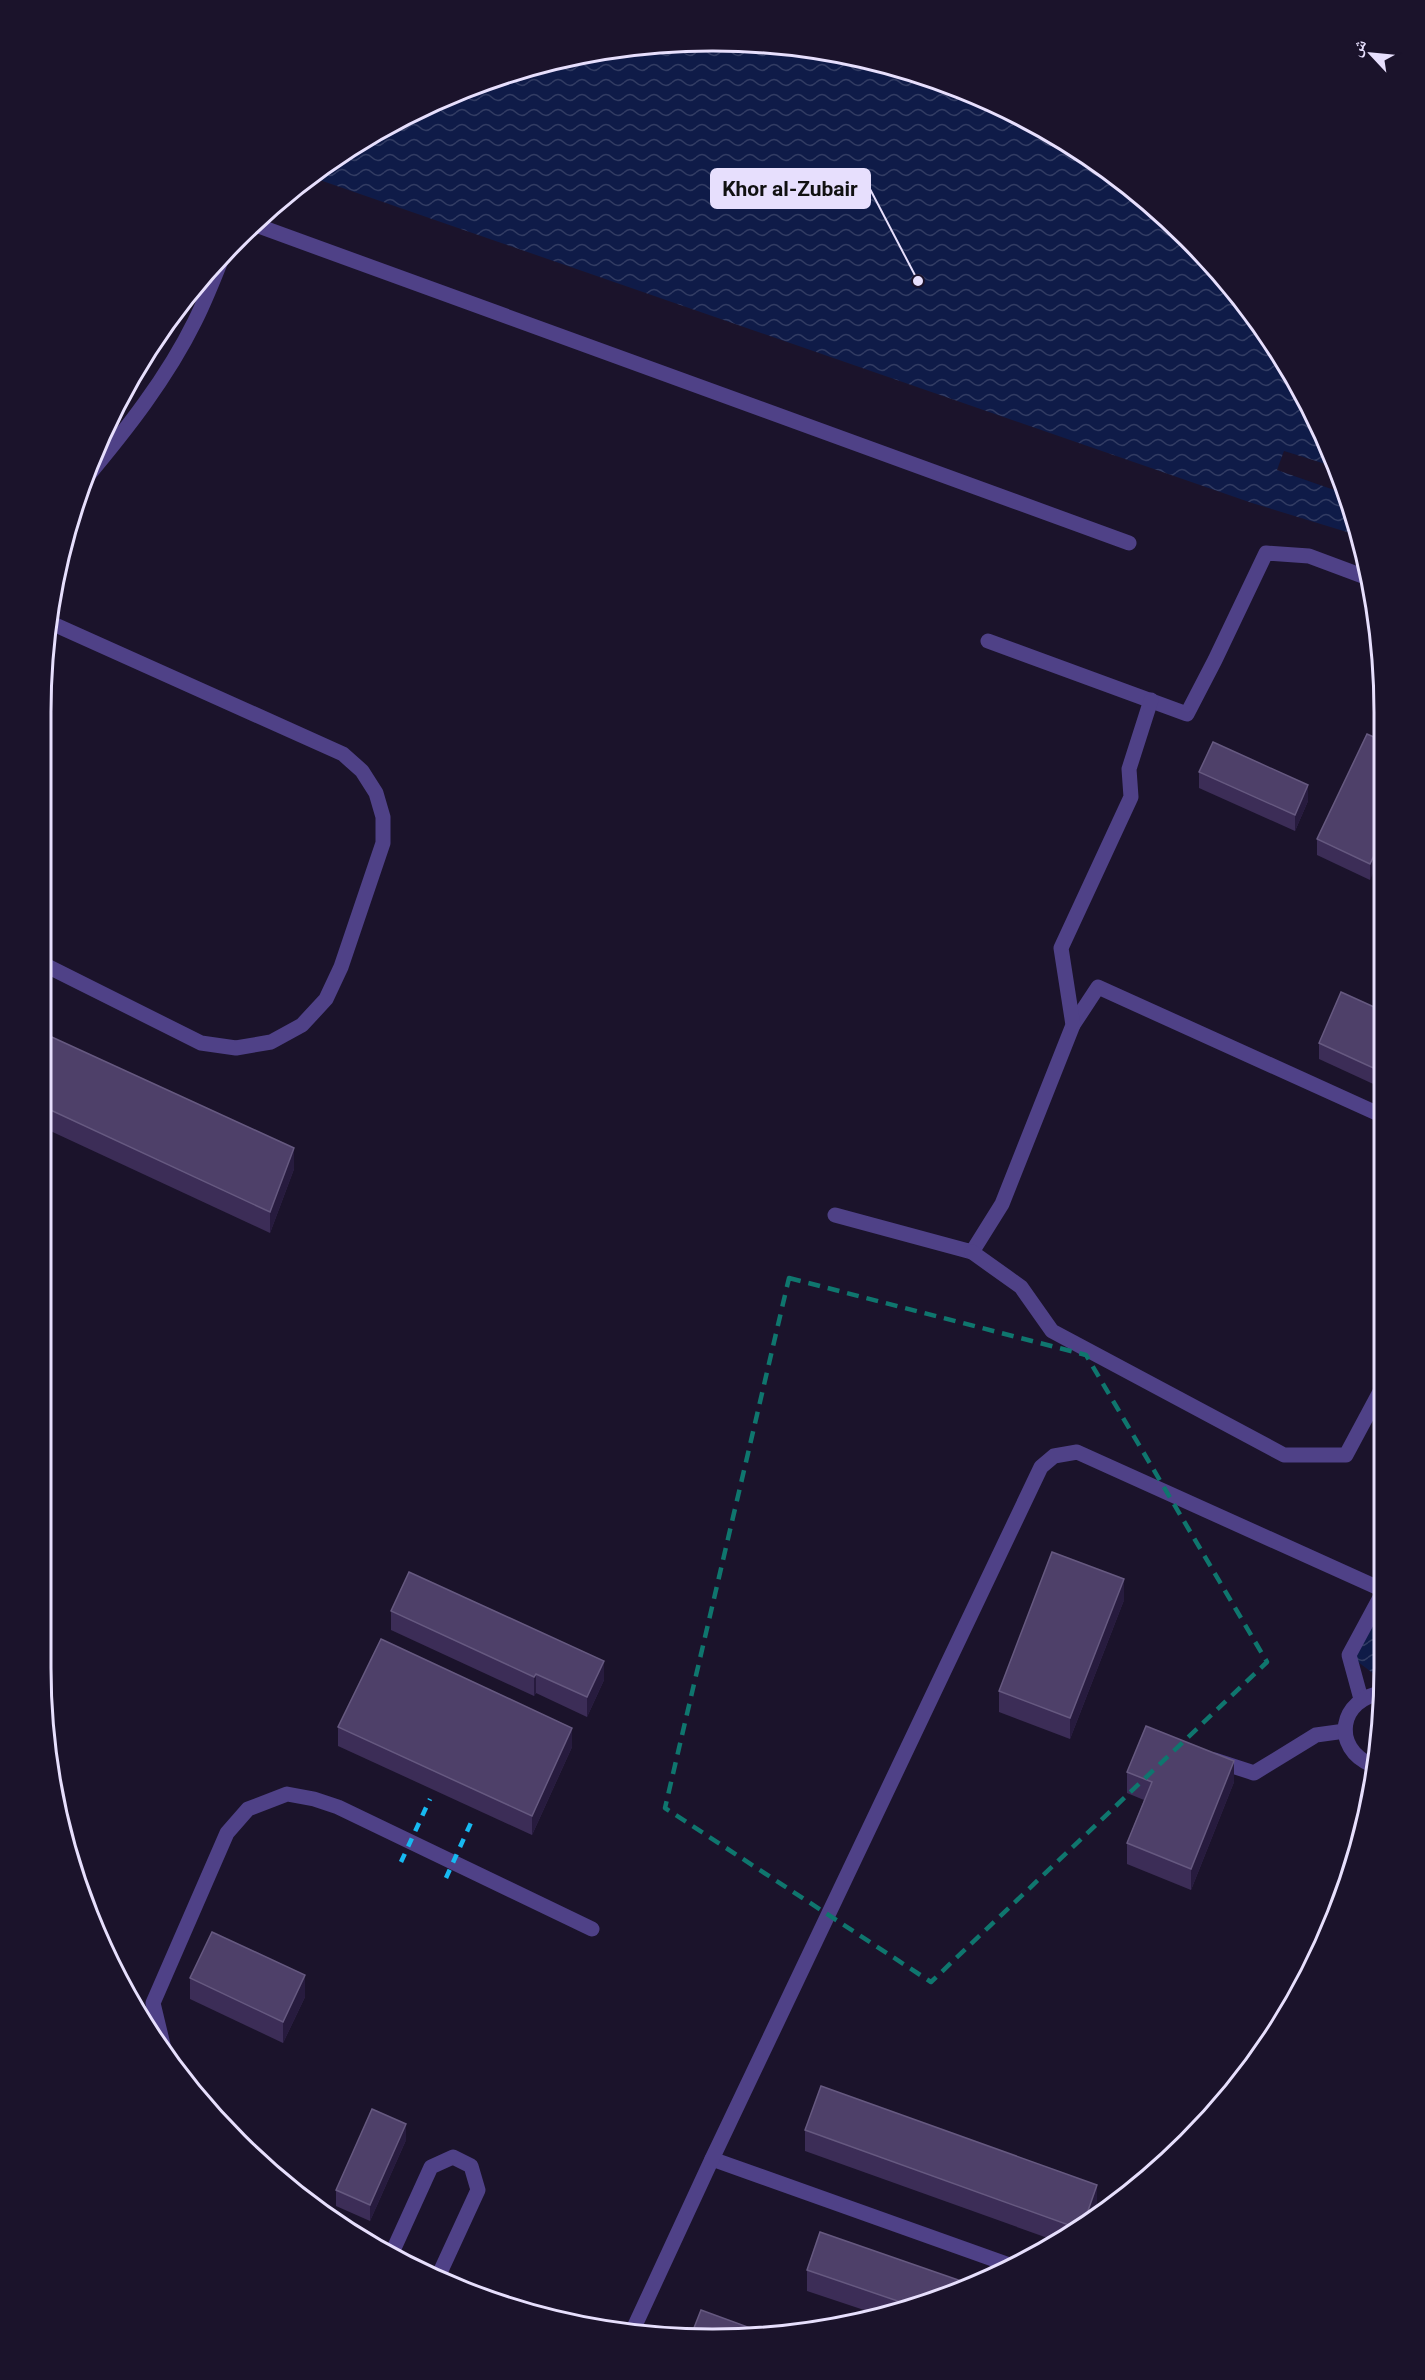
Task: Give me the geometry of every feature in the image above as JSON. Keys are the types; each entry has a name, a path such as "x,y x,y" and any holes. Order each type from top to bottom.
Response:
{"lane":[{"path":"263,228 1129,543"},
{"path":"101,459 146,402 168,369 195,321 213,278"},
{"path":"988,641 1187,714 1266,553 1309,556 1359,575"},
{"path":"51,968 201,1043 236,1048 271,1042 302,1025 326,999 341,967 383,843 383,817 376,793 362,771 343,754 57,626"},
{"path":"1073,1025 1061,948 1131,797 1129,769 1151,700"},
{"path":"972,1252 1002,1204 1073,1025 1098,987 1374,1112"},
{"path":"835,1215 972,1252 1021,1287 1052,1331 1284,1455 1346,1455 1374,1403"},
{"path":"636,2324 1041,1467 1054,1456 1077,1452 1374,1587"},
{"path":"1361,1699 1349,1655 1374,1608"},
{"path":"1367,1763 1353,1753 1347,1743 1345,1731 1352,1707 1361,1699 1373,1694"},
{"path":"1197,1754 1254,1773 1316,1735 1345,1731"},
{"path":"160,2031 153,2003 227,1833 248,1809 287,1794 314,1799 338,1807 592,1929"},
{"path":"395,2247 431,2166 453,2157 471,2166 478,2190 441,2271"},
{"path":"712,2159 1002,2262"}],"highlighted area":[{"path":"789,1278 1086,1355 1267,1662 931,1982 665,1808"}],"water":[{"path":"669,52 756,52 842,64 925,86 1005,119 1080,162 1149,215 1210,276 1237,310 1263,345 1306,420 1324,459 1349,532 1252,503 320,180 345,162 382,140 459,101 541,74 626,57"},
{"path":"1374,1606 1374,1674 1349,1655"}],"pier":[{"path":"1284,451 1326,464 1335,490 1277,470"}],"building":[{"path":"1367,734 1374,737 1374,855 1370,864 1317,839"},
{"path":"1213,742 1308,785 1295,815 1199,772"},
{"path":"1341,992 1374,1007 1374,1068 1319,1043"},
{"path":"51,1037 294,1148 270,1212 51,1110"},
{"path":"1052,1552 1124,1579 1070,1718 999,1691"},
{"path":"409,1572 604,1661 587,1697 536,1674 534,1677 391,1611"},
{"path":"381,1639 572,1728 532,1816 338,1727"},
{"path":"1146,1726 1234,1761 1191,1869 1127,1843 1152,1782 1127,1772"},
{"path":"212,1932 305,1975 283,2022 190,1978"},
{"path":"821,2086 1097,2185 1087,2213 1068,2225 805,2130"},
{"path":"372,2109 406,2124 370,2205 336,2190"},
{"path":"820,2232 961,2281 899,2302 807,2270"},
{"path":"701,2310 750,2328 712,2329 694,2329"}],"railway":[{"path":"401,1862 430,1799"},
{"path":"446,1878 474,1816"}],"place":[{"name":"Khor al-Zubair","path":"918,281"}]}
